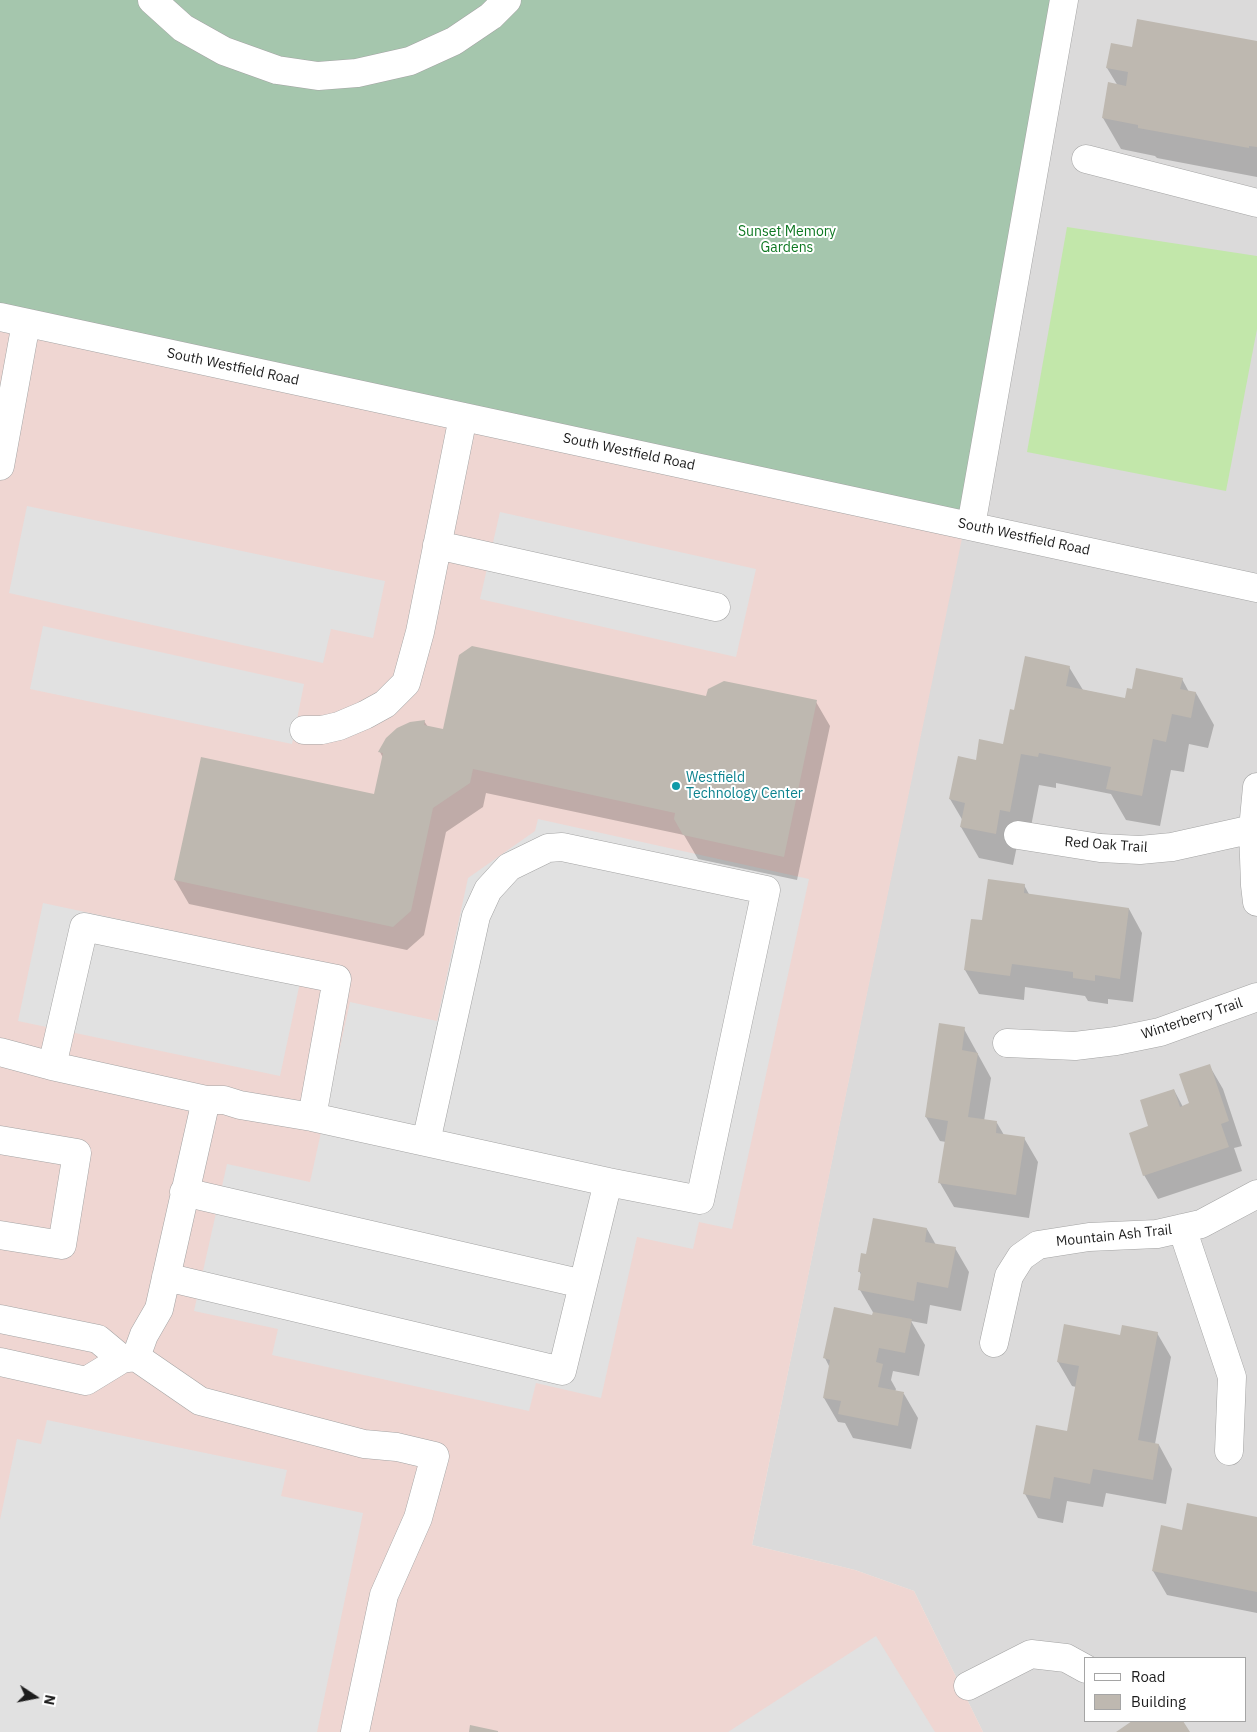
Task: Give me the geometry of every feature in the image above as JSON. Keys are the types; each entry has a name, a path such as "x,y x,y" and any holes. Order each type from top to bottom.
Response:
{"street":[{"path":"152,0 183,28 224,51 277,70 318,76 356,73 410,61 454,41 491,16 507,0"},
{"path":"971,526 1064,0"},
{"path":"1086,159 1257,203"},
{"path":"0,466 13,320"},
{"name":"South Westfield Road","path":"13,320 1257,588"},
{"path":"304,730 322,730 365,715 385,704 406,683 420,632 463,417"},
{"path":"437,545 716,607"},
{"path":"1257,787 1253,829 1257,902"},
{"name":"Red Oak Trail","path":"1018,835 1100,848 1140,850 1172,847 1253,829"},
{"path":"0,1052 52,1066 206,1100 224,1100 240,1105 312,1117 608,1182 700,1200 766,890 562,847 548,848 509,867 488,890 476,916 426,1142"},
{"path":"52,1066 84,927 337,980 312,1117"},
{"name":"Winterberry Trail","path":"1007,1043 1074,1046 1116,1041 1160,1032 1257,997"},
{"path":"0,1362 86,1381 129,1358 159,1309 206,1100"},
{"path":"0,1140 77,1153 62,1246 0,1235"},
{"path":"166,1277 562,1371 608,1182"},
{"path":"184,1192 583,1284"},
{"name":"Mountain Ash Trail","path":"994,1343 1009,1276 1021,1257 1038,1245 1089,1237 1157,1234 1201,1224 1257,1194"},
{"name":"Mountain Ash Trail","path":"1182,1228 1232,1377 1229,1451"},
{"path":"0,1319 98,1339 200,1401 364,1444 397,1448 434,1456 418,1518 384,1595 354,1732"},
{"path":"968,1686 1031,1654 1066,1658 1084,1668"}],"shaded area":[{"path":"1073,0 1257,0 1257,1732 983,1732 914,1591 855,1570 752,1545"},
{"path":"0,317 965,524 752,1545 855,1570 914,1591 983,1732 0,1732"},
{"path":"27,506 385,581 373,638 331,629 323,663 9,593"},
{"path":"500,512 756,569 736,657 480,599"},
{"path":"43,626 304,684 292,744 30,689"},
{"path":"538,819 809,879 732,1229 699,1222 693,1249 637,1237 601,1398 536,1383 529,1411 272,1355 278,1329 194,1311 227,1164 310,1182 350,1002 437,1021 468,878 535,831"},
{"path":"43,903 305,959 280,1076 18,1021"},
{"path":"47,1420 287,1470 281,1496 363,1513 317,1732 0,1732 0,1520 17,1439 41,1444"},
{"path":"876,1636 935,1732 728,1732"}],"green space":[{"name":"Sunset Memory Gardens","path":"0,0 1073,0 965,524 0,317"},
{"path":"1067,227 1257,256 1257,329 1226,491 1027,452"}],"building":[{"path":"1137,19 1257,41 1257,147 1249,146 1249,148 1138,128 1138,125 1102,118 1108,82 1126,86 1128,72 1106,68 1111,43 1132,47"},
{"name":"Westfield Technology Center","path":"472,646 706,696 708,689 724,681 817,700 784,857 683,835 674,819 675,813 473,769 470,783 433,808 411,911 393,927 174,880 201,757 374,794 383,753 378,752 386,738 397,728 410,722 425,720 424,725 443,729 459,655"},
{"path":"1025,656 1070,666 1066,686 1125,698 1127,688 1132,689 1136,668 1183,678 1180,689 1196,692 1191,718 1172,714 1166,742 1153,739 1142,796 1106,789 1111,767 1039,753 1038,757 1021,754 1010,812 1000,810 996,834 960,827 965,803 949,799 958,756 976,760 979,739 1003,744 1010,709 1014,710"},
{"path":"988,879 1025,884 1024,893 1129,908 1120,979 1095,975 1095,981 1073,978 1073,972 1012,964 1010,976 964,970 971,919 982,920"},
{"path":"939,1023 965,1027 962,1050 978,1053 968,1117 997,1121 996,1133 1025,1137 1016,1195 938,1183 948,1121 925,1117"},
{"path":"1210,1064 1229,1121 1221,1124 1229,1147 1143,1176 1129,1133 1148,1126 1140,1100 1174,1089 1180,1107 1189,1103 1179,1074"},
{"path":"873,1218 927,1228 925,1242 956,1247 948,1288 917,1282 914,1301 858,1290 861,1272 858,1272 861,1253 866,1254"},
{"path":"834,1307 872,1315 873,1312 912,1319 905,1353 879,1348 876,1362 883,1364 878,1387 904,1392 898,1426 838,1414 841,1401 823,1398 830,1360 823,1358"},
{"path":"1064,1324 1120,1335 1122,1325 1158,1332 1138,1440 1159,1444 1153,1480 1093,1469 1090,1484 1054,1477 1050,1499 1023,1494 1036,1425 1067,1431 1079,1366 1057,1362"},
{"path":"1187,1503 1257,1517 1257,1592 1152,1571 1161,1525 1182,1530"},
{"path":"1131,1722 1184,1722 1190,1732 1116,1732"},
{"path":"470,1725 498,1731 498,1732 469,1732"}],"place":[{"name":"Westfield Technology Center","path":"676,786"}]}
